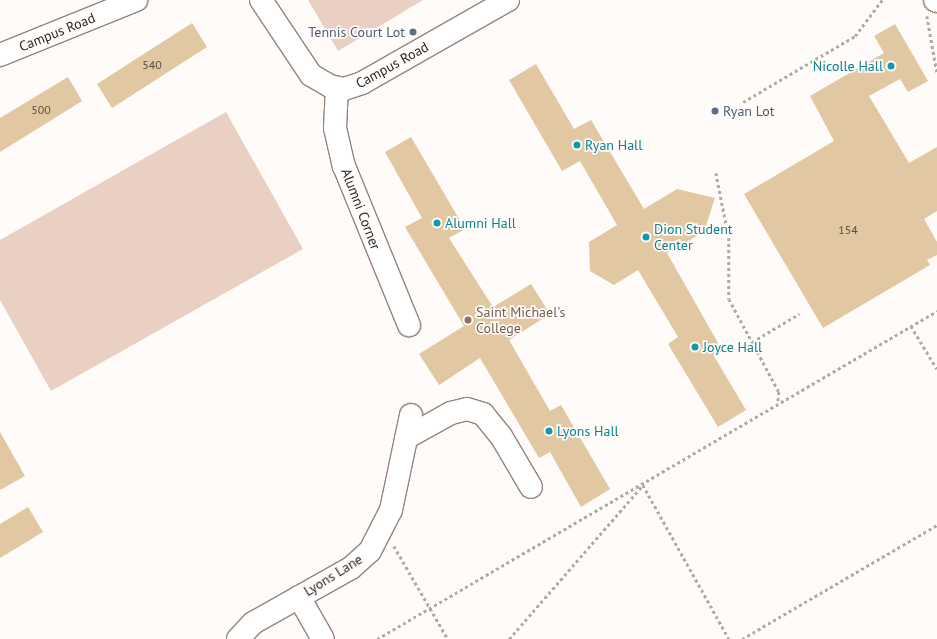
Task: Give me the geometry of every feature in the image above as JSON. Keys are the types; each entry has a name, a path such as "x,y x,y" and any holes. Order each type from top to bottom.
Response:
{"street":[{"name":"Campus Road","path":"0,55 136,0"},
{"name":"Campus Road","path":"261,0 311,75 337,88 357,85 508,0"},
{"name":"Alumni Corner","path":"337,88 335,128 344,166 409,325"},
{"path":"406,438 451,413 467,409 483,414 501,436 531,487"},
{"name":"Lyons Lane","path":"238,639 253,623 360,561 379,538 391,510 411,415"},
{"path":"299,597 324,639"}],"path":[{"path":"743,102 855,36 882,0"},
{"path":"933,3 930,48 937,72"},
{"path":"716,173 729,238 729,299 779,392 778,405"},
{"path":"377,639 937,311"},
{"path":"752,342 799,314"},
{"path":"911,326 937,370"},
{"path":"509,639 644,484"},
{"path":"644,484 729,639"},
{"path":"742,639 937,525"},
{"path":"394,546 448,639"}],"shaded area":[{"path":"308,0 423,0 338,51"},
{"path":"226,112 303,249 51,391 0,300 0,240"}],"building":[{"path":"192,23 207,47 112,108 97,84"},
{"path":"895,24 928,81 908,92 900,79 869,96 909,163 937,147 937,211 924,219 937,242 937,255 927,260 930,265 823,328 744,194 834,141 810,96 884,53 874,36"},
{"path":"536,64 574,129 591,120 644,209 677,189 715,198 704,232 667,253 722,350 714,356 746,410 718,427 668,344 678,337 638,270 614,285 590,271 589,242 617,225 580,161 562,171 509,80"},
{"path":"68,77 82,101 0,152 0,118"},
{"path":"411,137 465,229 449,238 493,307 531,284 550,314 509,340 550,411 561,405 610,489 581,507 550,452 539,458 480,358 439,385 419,354 464,326 405,227 422,218 385,152"},
{"path":"0,432 25,476 0,490"},
{"path":"28,507 43,532 0,558 0,524"}],"place":[{"name":"Tennis Court Lot","path":"413,32"},
{"name":"Nicolle Hall","path":"891,66"},
{"name":"Ryan Lot","path":"715,111"},
{"name":"Ryan Hall","path":"577,145"},
{"name":"Alumni Hall","path":"437,223"},
{"name":"Dion Student Center","path":"646,237"},
{"name":"Saint Michael's College","path":"468,320"},
{"name":"Joyce Hall","path":"695,347"},
{"name":"Lyons Hall","path":"549,431"}]}
